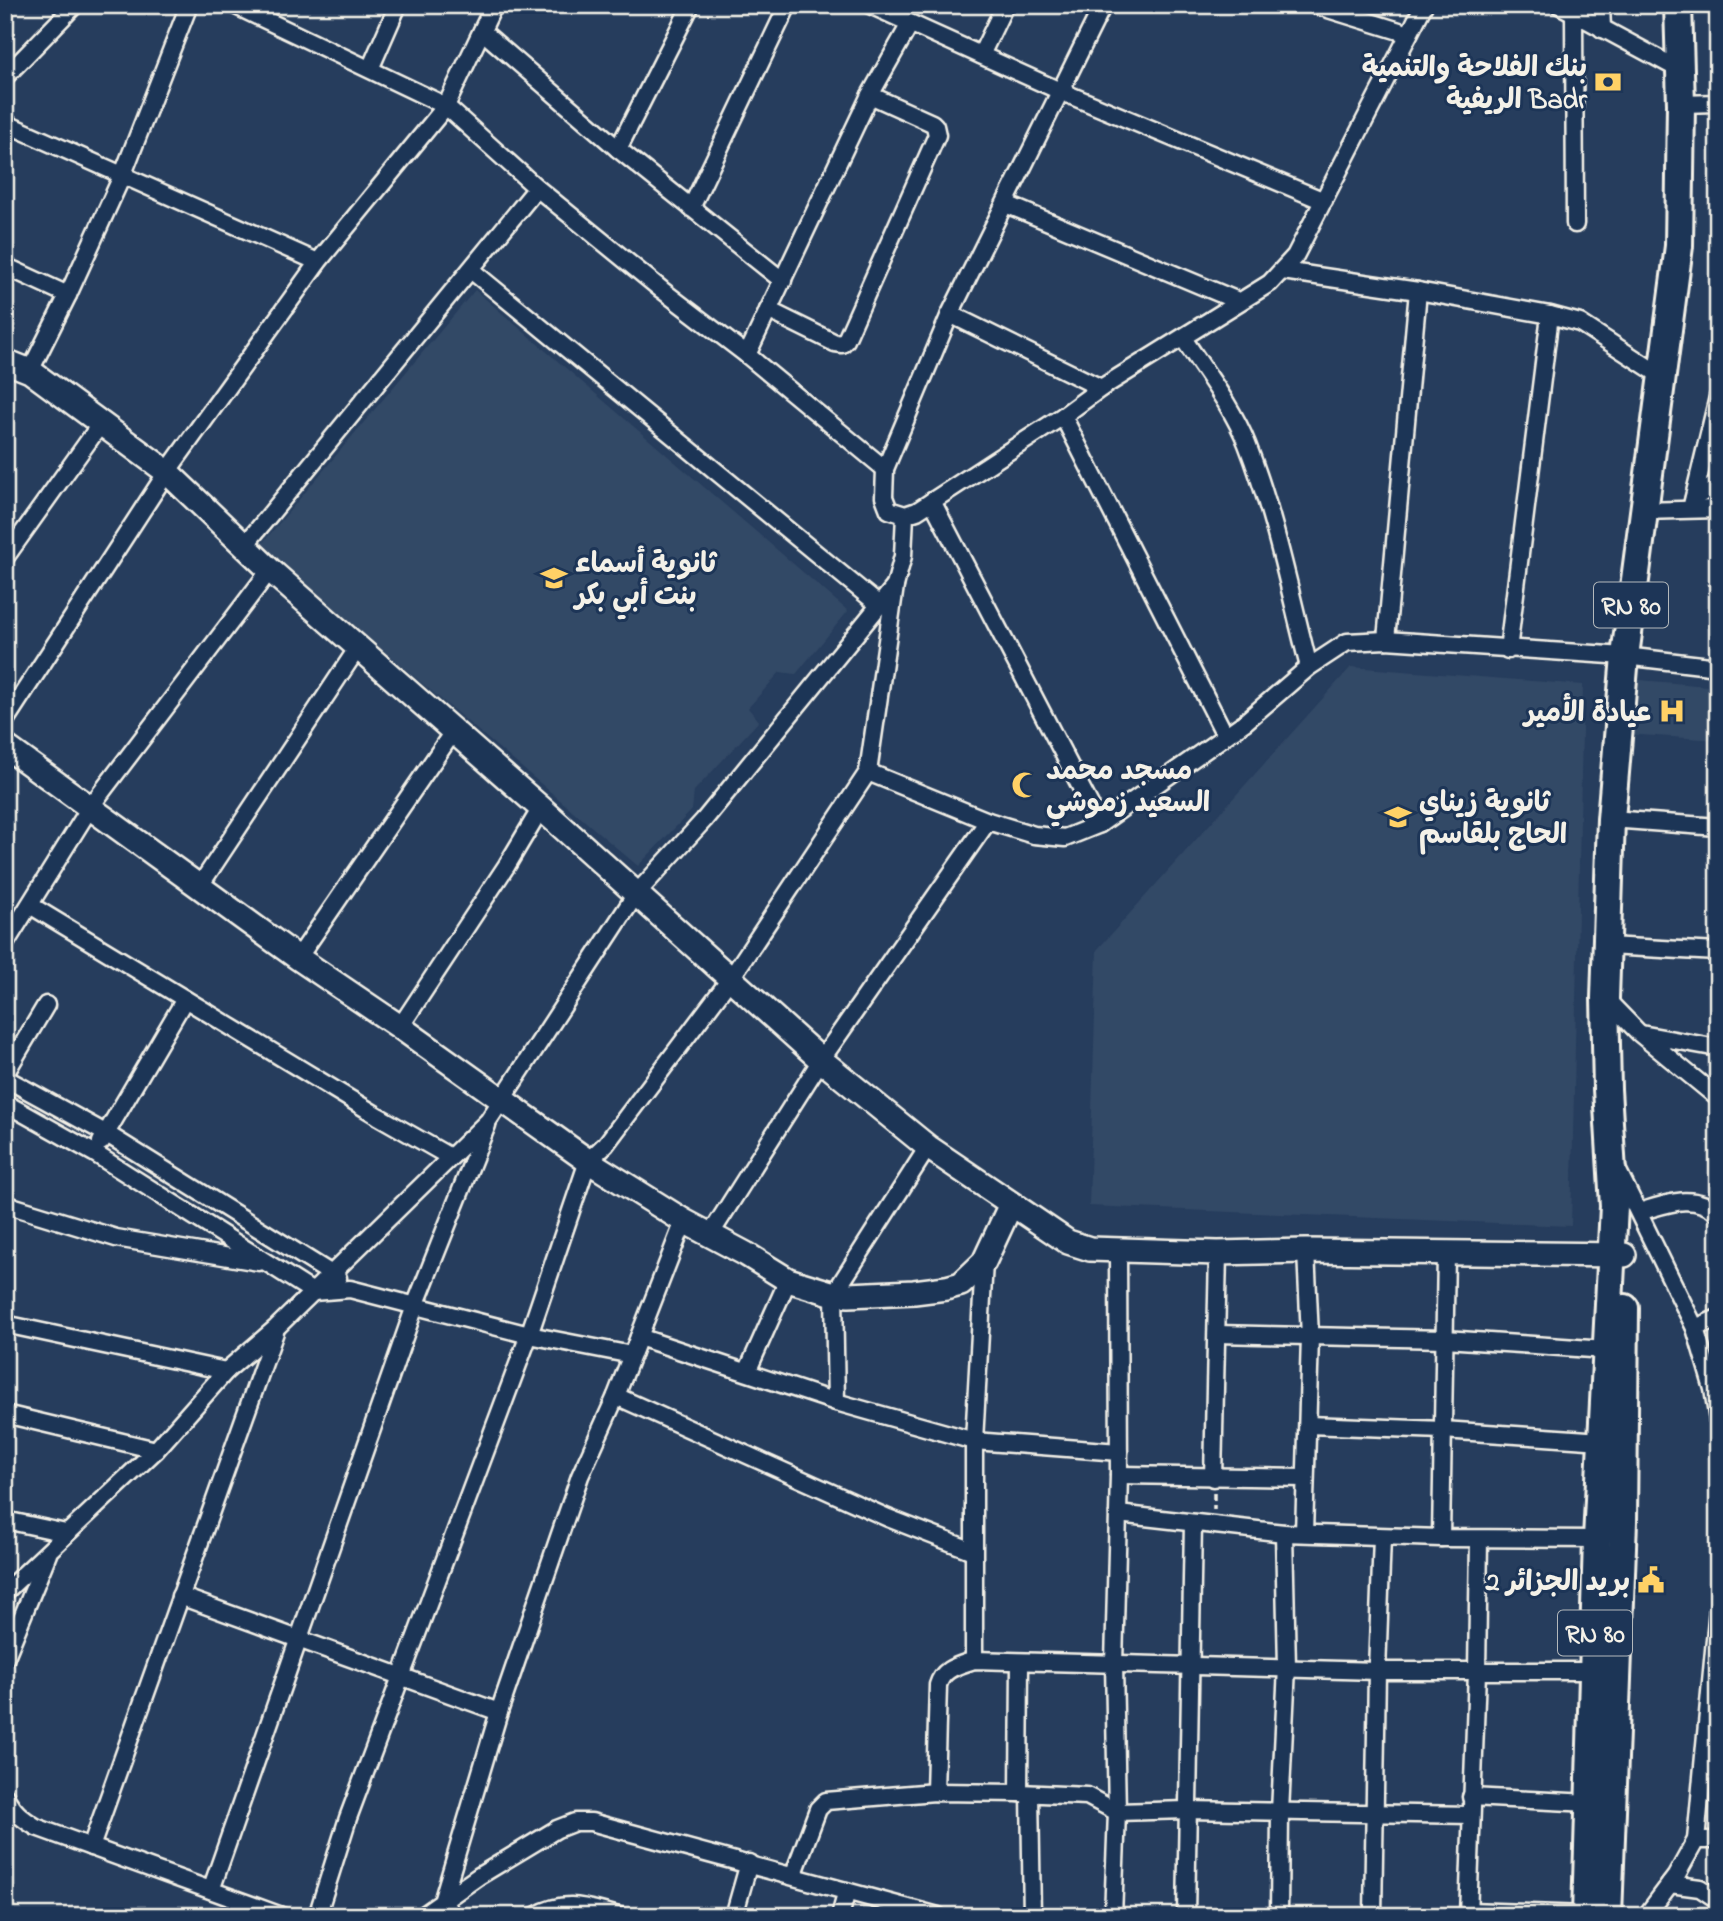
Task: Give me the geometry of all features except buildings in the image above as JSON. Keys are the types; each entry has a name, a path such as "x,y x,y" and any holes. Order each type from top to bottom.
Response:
{"main road":[{"name":"RN 80","path":"1586,1915 1597,1539 1606,1350 1617,1255 1626,1209 1611,1155 1605,998 1611,819 1625,656 1642,511 1663,377 1679,246 1681,104 1678,5"},
{"path":"5,361 30,371 167,472 357,649 541,808 821,1060 928,1147 1068,1242 1090,1249 1218,1253 1306,1251 1617,1255"},
{"path":"5,746 92,806 298,958 588,1161 684,1222 746,1254 788,1280 834,1294 881,1294 946,1288 961,1284 984,1262 1011,1204"},
{"name":"RN 80","path":"1608,1916 1623,1521 1625,1289 1617,1255"}],"street":[{"path":"5,77 75,5"},
{"path":"30,371 123,174 189,5"},
{"path":"234,5 446,106 537,188 885,469"},
{"path":"370,69 398,5"},
{"path":"5,721 167,472 318,262 446,106 494,5"},
{"path":"618,149 691,5"},
{"path":"691,208 788,5"},
{"path":"870,5 1060,91 1324,201"},
{"path":"982,55 1005,5"},
{"path":"1103,5 950,314 885,469 884,497 886,505 895,514 905,515 917,511 1063,416 1101,388 1270,283 1283,271 1295,256 1424,5"},
{"path":"1315,5 1409,34"},
{"path":"1601,5 1602,29"},
{"path":"1566,9 1680,70"},
{"path":"1566,9 1574,224"},
{"path":"747,355 870,95 910,24"},
{"path":"482,31 618,149 783,281"},
{"path":"768,310 835,343 842,344 846,340 937,135 932,123 870,95"},
{"path":"1681,104 1718,103"},
{"path":"5,123 318,262"},
{"path":"245,545 537,188"},
{"path":"1006,204 1238,301"},
{"path":"5,265 68,295"},
{"path":"471,270 879,604"},
{"path":"1283,271 1550,315 1580,323 1663,377"},
{"path":"1386,640 1418,292"},
{"path":"950,314 1101,388"},
{"path":"1508,650 1550,315"},
{"path":"1183,338 1233,416 1246,443 1275,531 1309,667"},
{"path":"1693,504 1718,397"},
{"path":"1063,416 1225,735"},
{"path":"5,558 102,422"},
{"path":"1693,504 1718,483"},
{"path":"932,501 1100,824"},
{"path":"1642,511 1693,504 1718,509"},
{"path":"317,1916 348,1818 529,1335 588,1161 606,1144 731,978 868,772 895,586 903,556 905,515"},
{"path":"5,944 92,806 270,570"},
{"path":"211,1890 415,1306 488,1121 636,894 704,820 895,586"},
{"path":"868,772 988,821 1034,835 1065,838 1100,824 1245,722 1309,667 1347,642 1386,640 1625,656 1718,667"},
{"path":"199,887 357,649"},
{"path":"298,958 453,732"},
{"path":"400,1027 507,865 541,808"},
{"path":"1611,819 1718,827"},
{"path":"710,1235 821,1060 988,821"},
{"path":"30,905 450,1157"},
{"path":"1607,946 1718,952"},
{"path":"1605,998 1639,1033 1718,1097"},
{"path":"94,1153 185,999"},
{"path":"46,1004 5,1076 107,1134 332,1273 350,1289"},
{"path":"1639,1033 1718,1048"},
{"path":"5,1102 94,1153 313,1292 350,1289 529,1335 632,1355"},
{"path":"5,1592 156,1450 226,1371 276,1328 488,1121"},
{"path":"836,1402 834,1294 928,1147"},
{"path":"1717,1410 1695,1328 1626,1209 1692,1201 1706,1203 1718,1213"},
{"path":"5,1204 116,1238 268,1263"},
{"path":"442,1902 499,1712 580,1476 616,1396 684,1222"},
{"path":"1113,1916 1116,1812 1114,1664 1119,1475 1118,1250"},
{"path":"1304,1533 1310,1337 1306,1251"},
{"path":"1213,1478 1218,1253"},
{"path":"1441,1538 1446,1254"},
{"path":"974,1660 974,1441 984,1262"},
{"path":"747,1372 788,1280"},
{"path":"1695,1328 1718,1318"},
{"path":"5,1324 226,1371"},
{"path":"91,1847 276,1328"},
{"path":"1217,1334 1445,1339 1606,1350"},
{"path":"639,1337 836,1402 974,1441 1119,1452"},
{"path":"616,1396 888,1517 973,1551"},
{"path":"5,1414 156,1450"},
{"path":"1308,1425 1443,1430 1602,1441"},
{"path":"1119,1475 1304,1478"},
{"path":"1118,1514 1284,1533 1479,1539 1597,1539"},
{"path":"5,1520 66,1533"},
{"path":"1186,1916 1193,1523"},
{"path":"1279,1916 1280,1812 1287,1667 1284,1533"},
{"path":"1373,1916 1382,1537"},
{"path":"1479,1539 1469,1913 1586,1915"},
{"path":"5,1659 50,1549"},
{"path":"180,1596 499,1712"},
{"path":"1646,1916 1670,1884 1696,1840 1718,1608"},
{"path":"935,1792 938,1685 941,1675 946,1671 974,1660 1377,1671 1595,1671"},
{"path":"1020,1662 1024,1793 1032,1916"},
{"path":"793,1876 818,1809 825,1801 935,1792 1024,1793 1087,1796 1116,1812 1187,1810 1471,1815"},
{"path":"5,1796 11,1808 28,1822 282,1916"},
{"path":"1471,1797 1590,1803"},
{"path":"422,1916 480,1875 557,1829 575,1822 607,1824 938,1916"},
{"path":"1696,1840 1718,1840"},
{"path":"734,1916 749,1863"},
{"path":"1670,1884 1700,1888 1718,1900"},
{"path":"840,1916 847,1891"},
{"path":"442,1902 454,1916"},
{"path":"535,1916 554,1906 565,1905 620,1916"}],"path":[{"path":"1193,1523 1214,1514 1213,1478"}],"shaded area":[{"name":"ثانوية أسماء بنت أبي بكر","path":"475,290 848,611 796,674 780,672 748,708 759,721 694,791 692,810 638,866 260,546"},
{"name":"ثانوية زيناي الحاج بلقاسم","path":"1351,667 1583,685 1571,1226 1089,1206 1097,950"},
{"name":"عيادة الأمير","path":"1629,679 1718,687 1718,740 1625,734"}],"place":[{"name":"بنك الفلاحة والتنمية الريفية Badr","path":"1608,82"},
{"name":"ثانوية أسماء بنت أبي بكر","path":"554,578"},
{"name":"عيادة الأمير","path":"1672,711"},
{"name":"مسجد محمد السعيد زموشي","path":"1025,785"},
{"name":"ثانوية زيناي الحاج بلقاسم","path":"1398,817"},
{"name":"بريد الجزائر 2","path":"1651,1580"}]}
